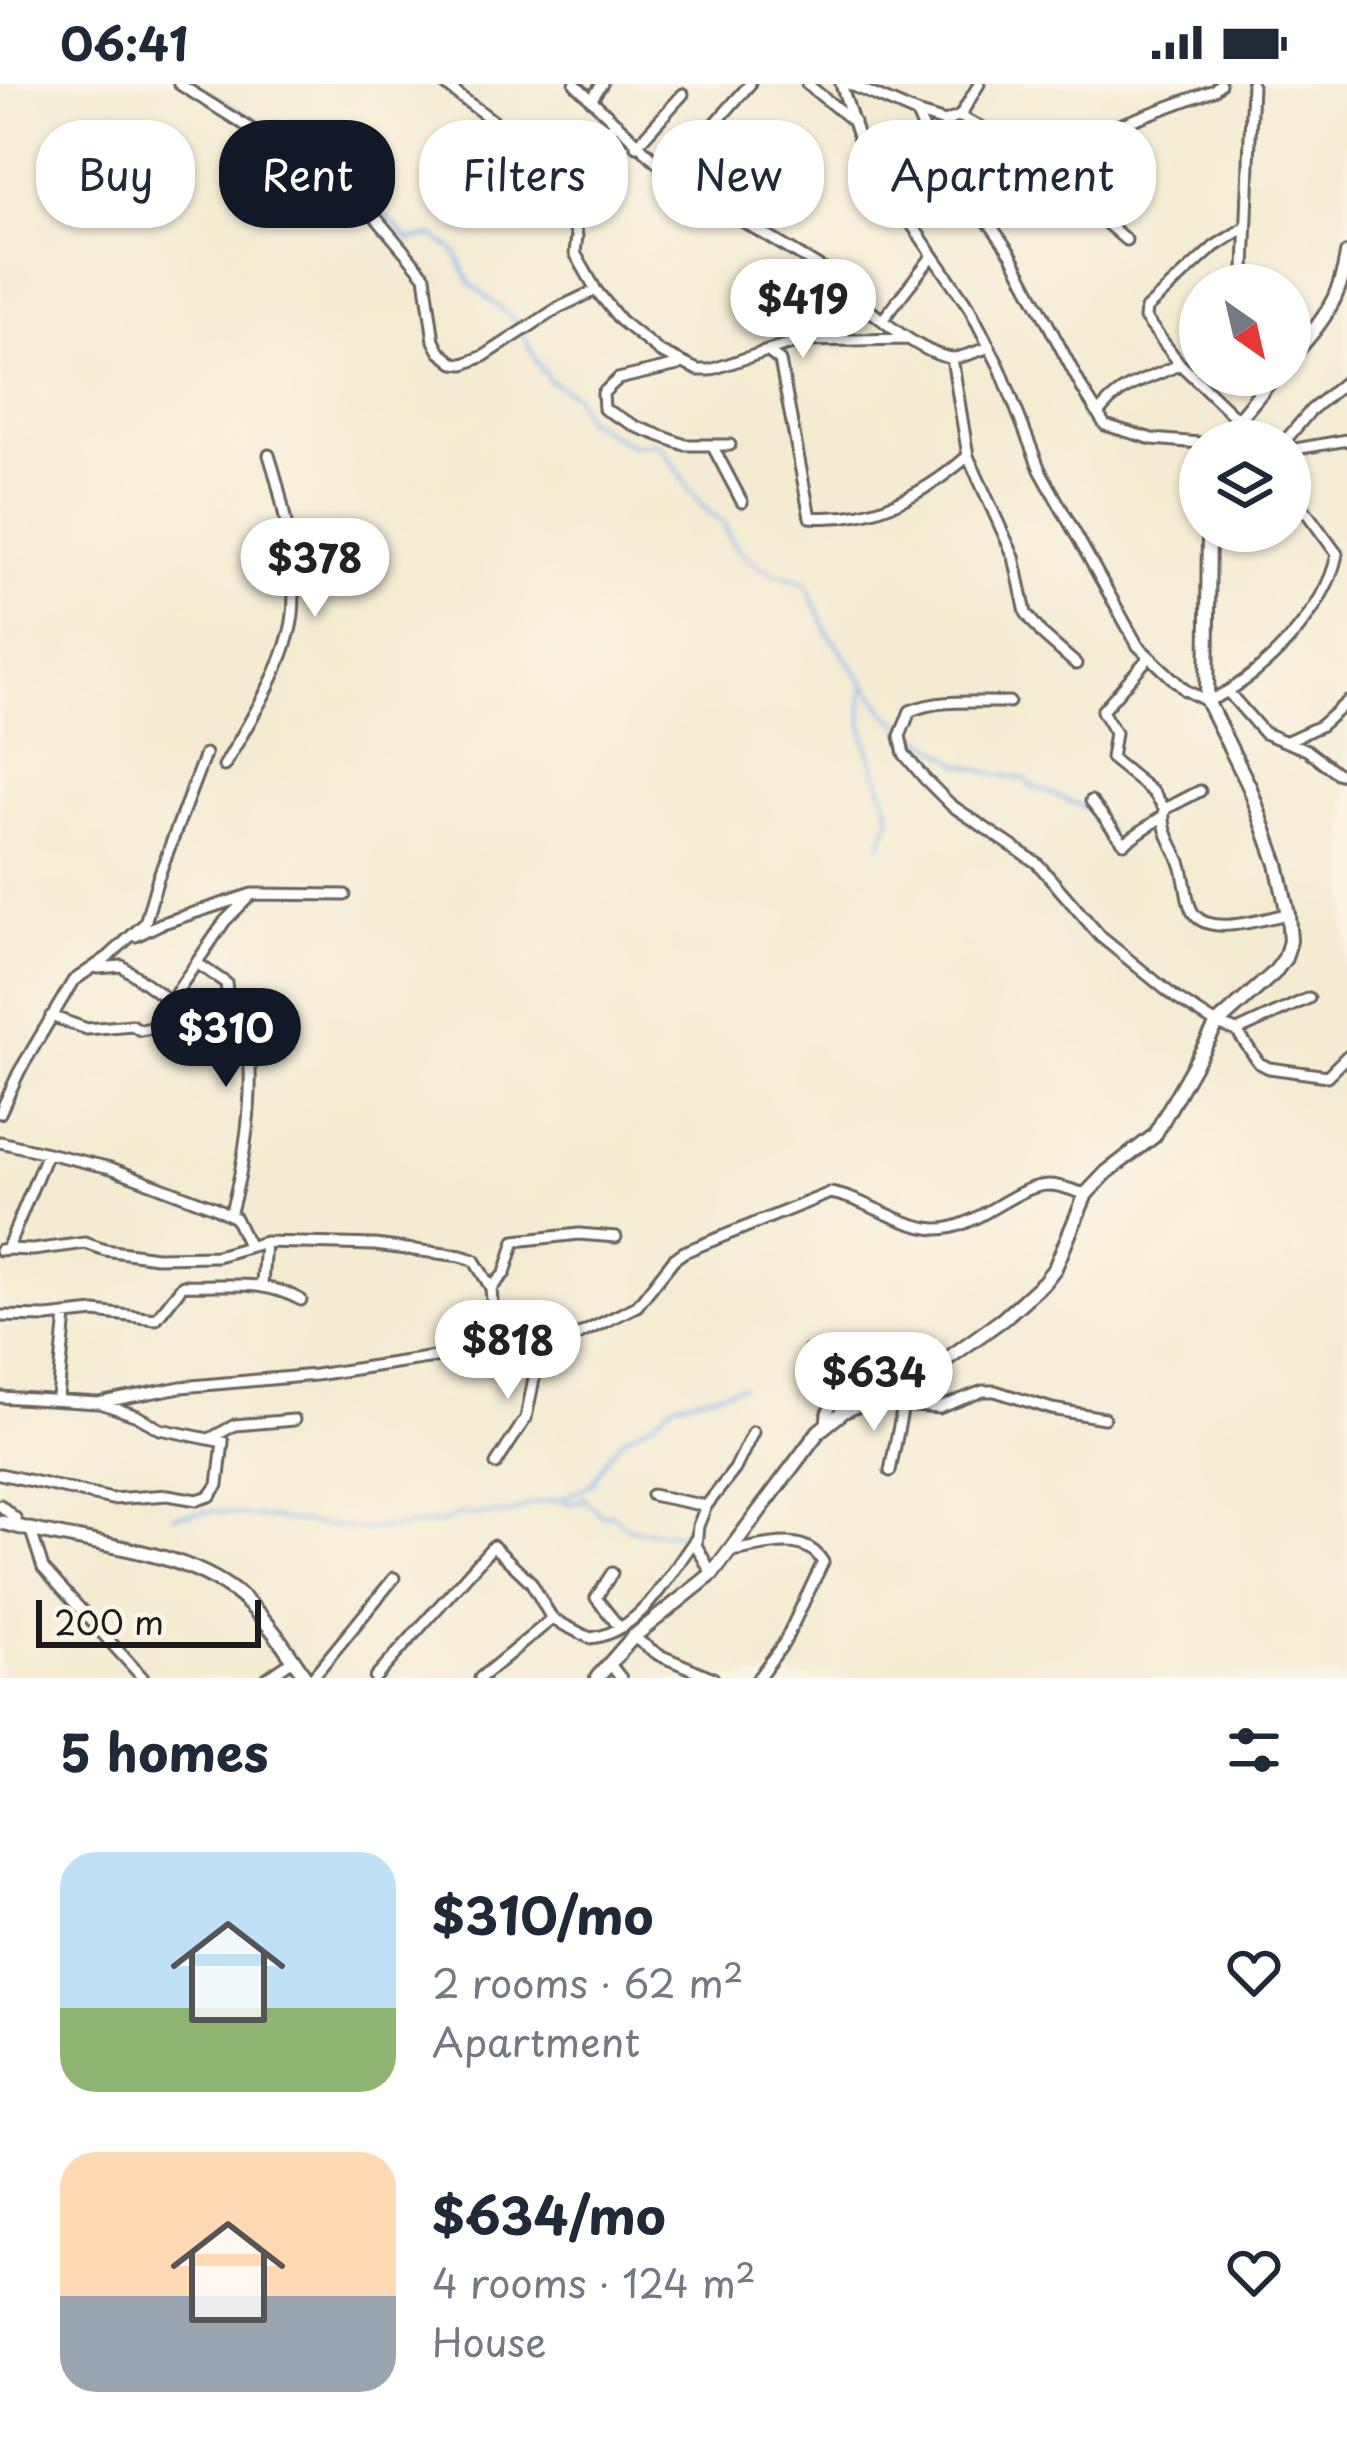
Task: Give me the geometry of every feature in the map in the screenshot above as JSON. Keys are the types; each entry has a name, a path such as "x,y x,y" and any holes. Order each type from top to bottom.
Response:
{"street":[{"path":"179,84 356,194 424,276 431,332 446,358 464,364 474,361 596,290"},
{"path":"445,84 490,120"},
{"path":"575,84 614,120"},
{"path":"591,100 602,84"},
{"path":"719,120 750,84"},
{"path":"807,84 851,120"},
{"path":"845,84 856,120"},
{"path":"845,84 945,122 960,116 979,84"},
{"path":"1133,120 1220,84"},
{"path":"1245,264 1252,84"},
{"path":"636,146 682,94"},
{"path":"916,113 945,173 1011,254 1098,414 1121,432 1179,442"},
{"path":"960,116 967,120"},
{"path":"628,136 652,160"},
{"path":"1195,264 1246,227"},
{"path":"575,228 575,253 596,290 620,320 680,364"},
{"path":"751,228 838,278 846,290 908,339 952,358 990,347"},
{"path":"915,228 959,291 990,347 1040,470 1138,646 1185,690 1207,701 1229,693 1277,655 1334,570 1347,561"},
{"path":"1112,228 1126,240"},
{"path":"1311,335 1328,316 1343,280 1347,254"},
{"path":"884,318 933,255"},
{"path":"1179,278 1146,308 1144,318 1179,363"},
{"path":"730,446 685,445 637,427 604,409 602,393 617,379 680,364 710,370 803,341 908,339"},
{"path":"767,351 780,361 810,517 856,518 909,499 968,456"},
{"path":"952,358 962,439 1013,557 1026,613 1076,664"},
{"path":"1098,414 1113,394 1179,364"},
{"path":"1303,420 1347,380"},
{"path":"1213,396 1238,420 1258,396"},
{"path":"1311,446 1347,440"},
{"path":"712,445 742,502"},
{"path":"224,766 281,660 292,626 284,500 269,455"},
{"path":"1311,518 1337,554 1334,570"},
{"path":"375,1678 493,1546 531,1582 553,1619 590,1638 606,1636 647,1615 712,1574 826,1425 844,1412 915,1382 1044,1282 1055,1268 1085,1194 1154,1136 1217,1024 1285,958 1290,941 1276,863 1250,788 1207,701 1209,552"},
{"path":"1149,657 1102,712 1115,733 1111,758 1154,793 1164,812 1189,905 1198,920 1228,925 1288,914"},
{"path":"1229,693 1264,733 1307,750 1342,775 1347,785"},
{"path":"1288,741 1320,726 1347,701"},
{"path":"1009,702 939,703 910,711 900,736 904,754 951,805 1037,863 1101,937 1149,978 1217,1024 1237,1031 1259,1063 1327,1076 1347,1075"},
{"path":"128,941 145,922 206,754"},
{"path":"1090,801 1124,843 1201,790"},
{"path":"51,1016 87,1029 152,1028 225,921 252,894"},
{"path":"0,1113 73,981 128,941 160,924 252,894 345,895"},
{"path":"198,964 226,983 227,999 248,1041 242,1172 230,1215"},
{"path":"92,968 122,966 172,1003"},
{"path":"1237,1031 1309,998"},
{"path":"1327,1076 1347,1056"},
{"path":"0,1142 111,1168 230,1215 242,1226 248,1245"},
{"path":"46,1153 4,1249 85,1243 156,1257 217,1256 265,1242 375,1245 460,1256 474,1260 491,1288 496,1353"},
{"path":"98,1402 181,1387 316,1375 442,1355 539,1354 640,1304 674,1258 684,1252 830,1193 938,1229 990,1211 1033,1188 1052,1185 1085,1194"},
{"path":"491,1288 505,1273 515,1241 579,1234 616,1238"},
{"path":"262,1284 265,1242"},
{"path":"0,1316 95,1312 156,1319 182,1285 262,1284 301,1300"},
{"path":"58,1397 66,1316"},
{"path":"808,1352 820,1357 841,1387 826,1425"},
{"path":"496,1463 526,1418 539,1354"},
{"path":"885,1396 902,1406 946,1407 995,1391 1104,1418"},
{"path":"0,1397 98,1402 160,1429 223,1442 224,1462 218,1485 210,1496 197,1500 168,1496 112,1499 0,1474"},
{"path":"890,1471 902,1406"},
{"path":"211,1438 235,1425 294,1420"},
{"path":"596,1678 633,1637 695,1540 706,1507 735,1469 753,1432"},
{"path":"652,1495 706,1507"},
{"path":"0,1504 16,1519 16,1527"},
{"path":"0,1522 174,1561 217,1579 248,1603 309,1678 394,1578"},
{"path":"32,1531 43,1569 143,1678"},
{"path":"695,1540 712,1574"},
{"path":"730,1551 800,1542 815,1550 823,1562 784,1643 758,1678"},
{"path":"612,1573 596,1598 620,1628"},
{"path":"480,1678 553,1619"},
{"path":"633,1637 659,1655 713,1678"},
{"path":"267,1678 293,1660"},
{"path":"609,1663 621,1678"},
{"path":"126,1678 134,1667"}],"waterway":[{"path":"193,84 295,144 313,140 343,158 363,190 409,240 434,236 455,251 470,283 517,322 538,364 550,381 574,395 584,418 630,445 657,443 704,507 724,523 745,556 767,570 806,582 826,630 865,684 865,735 891,817 880,846"},
{"path":"866,685 890,717 959,763 1026,779 1030,785 1086,808 1107,827"},
{"path":"925,1383 930,1388"},
{"path":"173,1516 211,1511 365,1530 441,1523 459,1515 509,1514 531,1504 560,1500 593,1483 624,1437 655,1420 673,1403 743,1386"},
{"path":"563,1501 572,1504 583,1498 601,1515 612,1514 629,1529 689,1535"}]}
